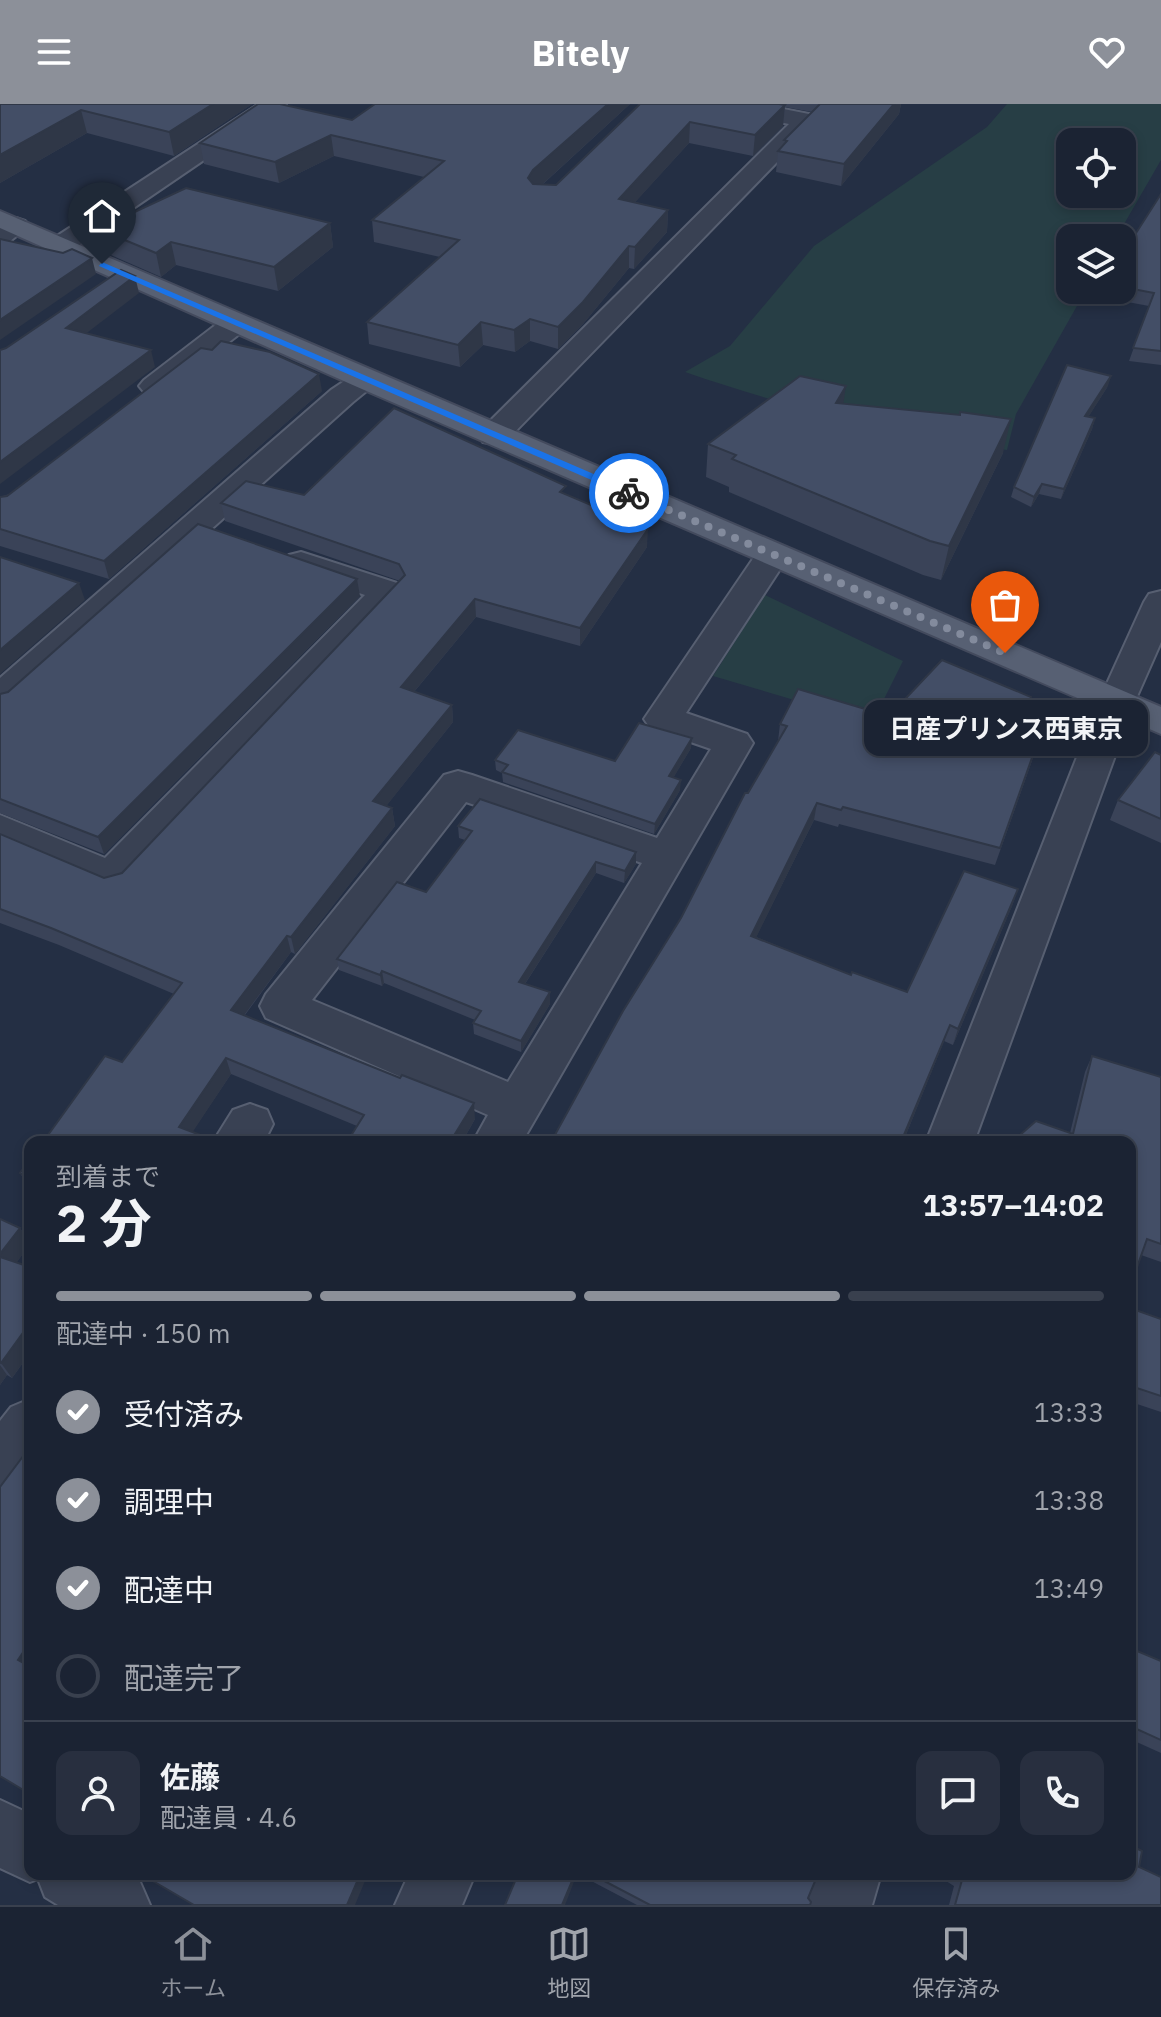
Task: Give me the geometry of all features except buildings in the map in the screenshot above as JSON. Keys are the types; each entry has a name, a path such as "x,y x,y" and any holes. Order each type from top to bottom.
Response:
{"main road":[{"path":"5,227 60,246 112,280 236,323 1161,721"}],"street":[{"path":"60,246 275,104"},
{"path":"494,435 806,120 721,104"},
{"path":"126,407 236,323"},
{"path":"0,698 103,591 211,531 342,396 365,380"},
{"path":"0,829 111,877 388,591 270,551"},
{"path":"667,856 458,785 282,1006 508,1124 667,856 734,743 663,719 773,554"},
{"path":"952,1136 1117,701 1161,602"},
{"path":"0,1466 24,1433"},
{"path":"0,1832 24,1846"},
{"path":"77,1880 117,1905"},
{"path":"428,1905 440,1880"},
{"path":"839,1905 847,1880"}],"shaded area":[{"path":"1007,104 1161,104 1161,160 1136,203 1136,128 1056,128 1056,208 1133,208 1124,224 1056,224 1056,304 1078,304 1016,414 1007,450 925,437 844,419 685,372 730,346 814,246 987,127"},
{"path":"765,595 903,661 872,723 713,676"}],"way so far":[{"path":"629,493 1005,653"}],"place":[{"name":"日産プリンス西東京","path":"1005,653"}],"route":[{"path":"102,264 629,493"}]}
